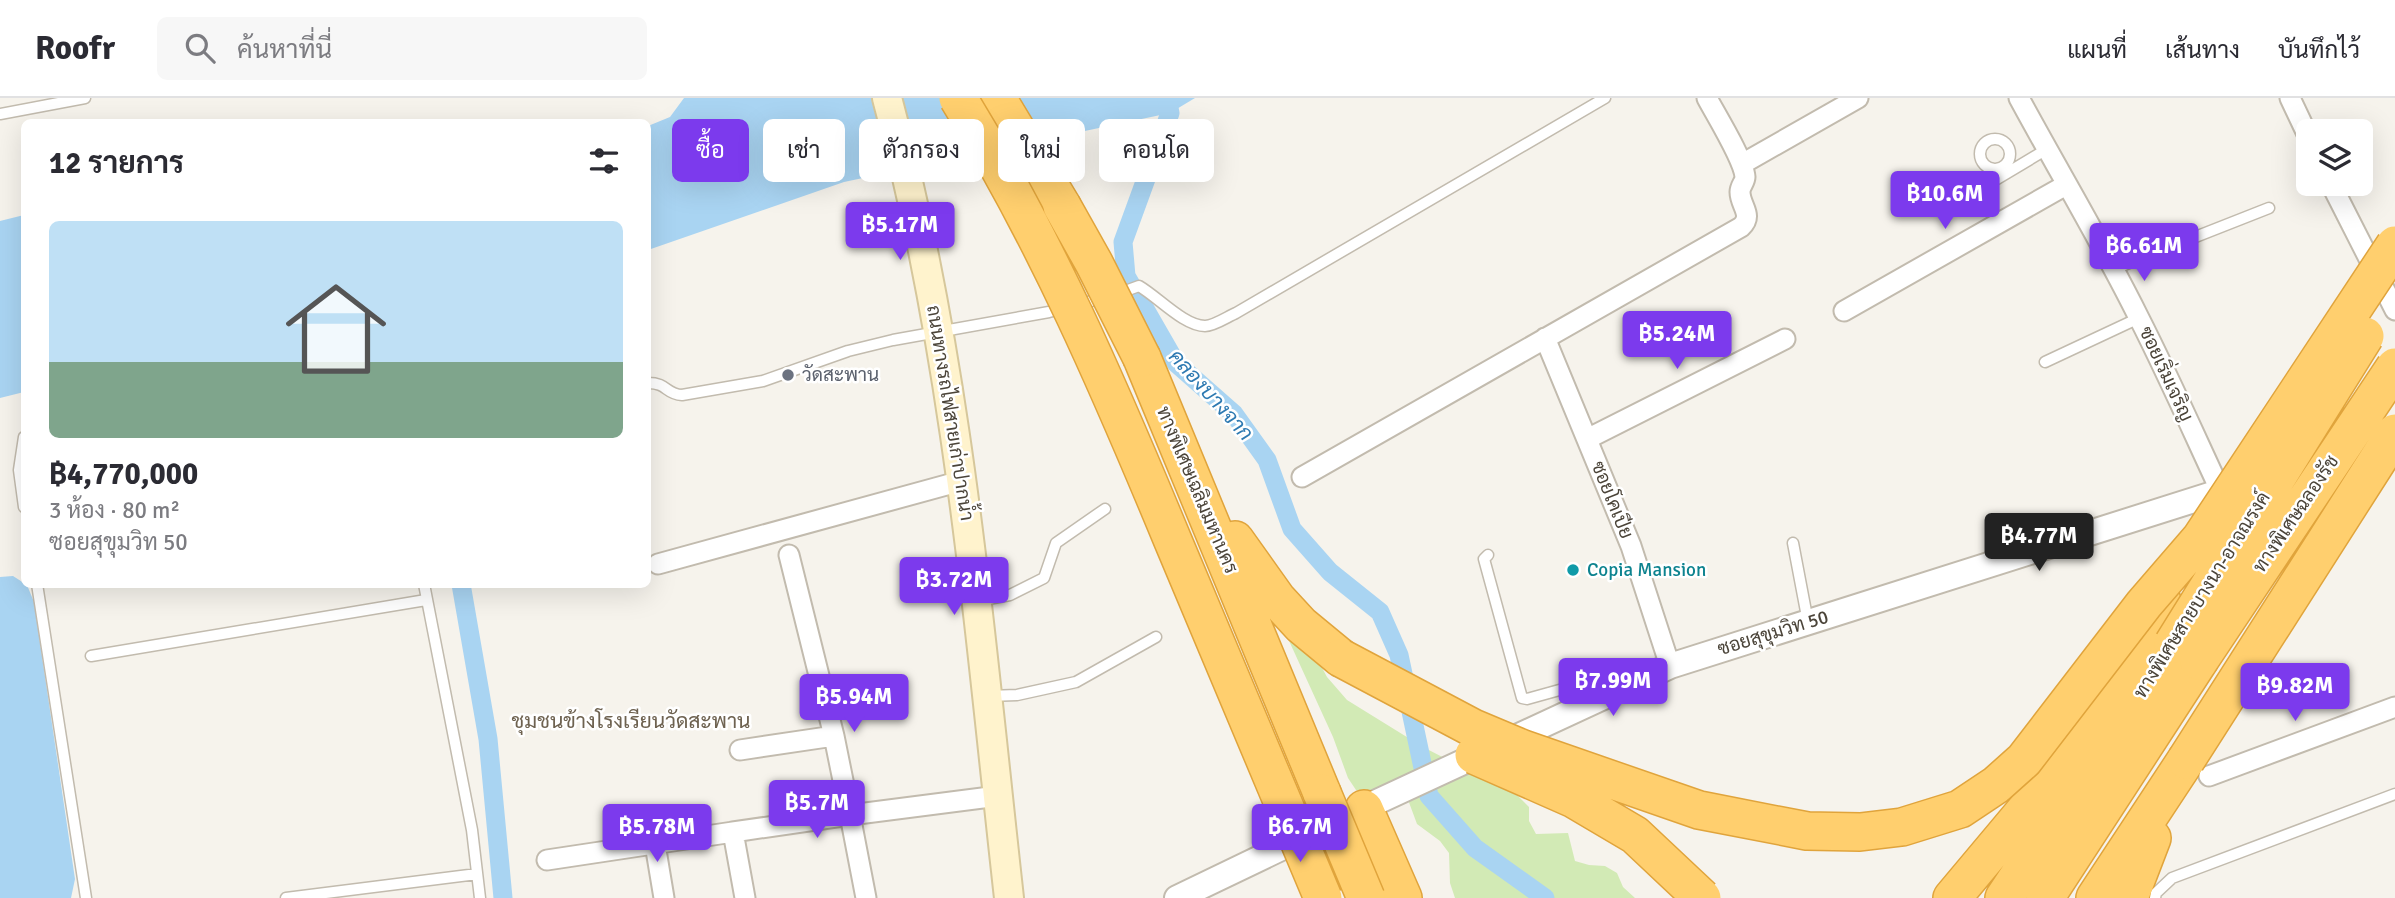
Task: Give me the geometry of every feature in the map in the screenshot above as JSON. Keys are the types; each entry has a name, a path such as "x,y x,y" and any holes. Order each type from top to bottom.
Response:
{"highway":[{"path":"958,98 1008,183 1054,271 1107,383 1323,898"},
{"name":"ทางพิเศษเฉลิมมหานคร","path":"997,98 1094,263 1142,358 1366,898"},
{"path":"1952,898 2025,811 2088,723 2201,538 2395,245"},
{"name":"ทางพิเศษสายบางนา-อาจณรงค์","path":"2004,898 2173,644 2395,290"},
{"path":"1142,358 1233,538 1277,599 1301,625 1418,724 1484,760 1574,799 1635,835 1702,898"},
{"name":"ทางพิเศษฉลองรัช","path":"2199,662 2395,367"},
{"path":"2129,898 2198,768 2395,435"},
{"path":"1341,658 1463,723 1523,749 1699,810 1807,831 1860,832 1902,827 1960,809 1996,785 2024,760 2144,604 2201,538"},
{"name":"ทางพิเศษสายบางนา-อาจณรงค์","path":"2045,898 2199,662"},
{"path":"2095,898 2198,768"},
{"path":"1364,809 1403,898"}],"main road":[{"name":"ถนนทางรถไฟสายเก่าปากน้ำ","path":"887,98 910,183 939,330 977,601 1009,898"}],"street":[{"path":"1302,477 1741,227 1747,215 1740,192 1745,177 1742,164 1707,98"},
{"path":"1742,164 1858,98"},
{"name":"ซอยเริ่มเจริญ","path":"2019,98 2114,269 2221,492"},
{"path":"2290,98 2300,119"},
{"path":"1844,312 2066,185"},
{"path":"2337,196 2395,310"},
{"name":"ซอยโคเปีย","path":"1545,338 1631,546 1670,666"},
{"path":"1587,439 1785,339"},
{"name":"ซอยสุขุมวิท 50","path":"1190,895 1404,789 1536,728 1565,695 1670,666 2395,435"},
{"path":"658,564 961,481"},
{"path":"789,555 834,736 866,898"},
{"path":"2198,768 2395,707"},
{"path":"740,750 834,736"},
{"path":"547,860 998,796"},
{"path":"733,832 745,898"},
{"path":"655,844 664,898"}],"lane":[{"path":"0,114 85,98"},
{"path":"651,383 663,385 671,393 682,395 763,381 848,351 939,330 1049,312 1139,286 1157,296 1186,321 1206,326 1236,313 1605,98"},
{"path":"1992,182 2000,172 2047,149"},
{"path":"2114,269 2269,208"},
{"path":"2045,362 2139,318"},
{"path":"21,457 21,485"},
{"path":"977,601 1010,595 1044,578 1056,544 1105,509"},
{"path":"1793,544 1808,622"},
{"path":"1488,555 1484,559 1522,697 1525,700 1565,695"},
{"path":"38,588 86,898"},
{"path":"424,588 472,830 480,898"},
{"path":"90,656 426,600"},
{"path":"987,696 1017,695 1076,682 1156,637"},
{"path":"2155,898 2156,892 2172,878 2395,794"},
{"path":"286,898 477,874"}],"green space":[{"path":"1285,632 1320,664 1327,677 1347,700 1423,747 1518,796 1529,807 1529,821 1536,834 1568,833 1575,861 1605,866 1617,873 1623,887 1635,898 1455,898 1450,883 1449,853 1440,841 1417,824 1407,797 1369,795 1356,790 1348,778 1333,737"}],"water":[{"path":"684,98 1195,98 1170,113 1142,119 1099,119 1099,128 1085,131 1085,119 998,119 998,149 984,152 984,119 859,119 859,179 845,182 845,119 763,119 763,182 844,182 651,249 651,125 670,117"},
{"path":"21,216 21,393 0,398 0,221"},
{"path":"13,576 21,581 21,588 28,588 34,602 75,879 71,898 0,898 0,577"}],"waterway":[{"name":"คลองบางจาก","path":"1167,98 1170,113 1123,242 1126,276 1176,363 1234,414 1267,460 1292,529 1330,572 1380,612 1399,655 1429,796 1475,848 1545,898"},
{"path":"462,588 488,739 503,898"}],"place":[{"name":"วัดสะพาน","path":"788,375"},
{"name":"Copia Mansion","path":"1573,570"}],"district":[{"name":"ชุมชนข้างโรงเรียนวัดสะพาน","path":"631,721"}]}
